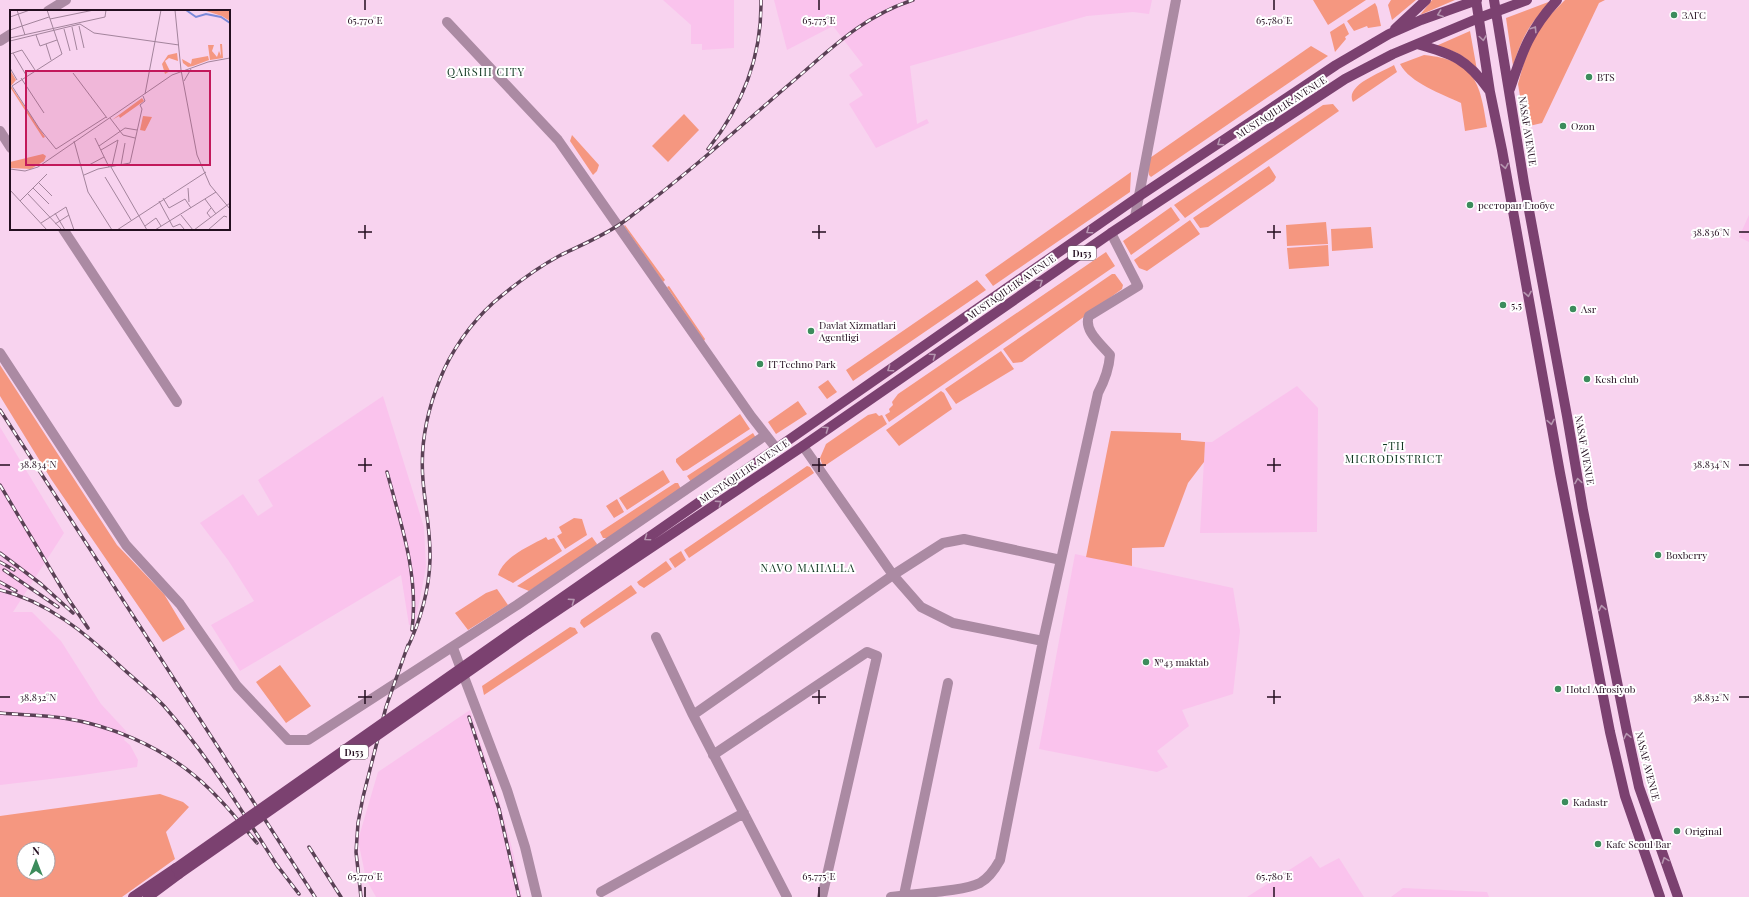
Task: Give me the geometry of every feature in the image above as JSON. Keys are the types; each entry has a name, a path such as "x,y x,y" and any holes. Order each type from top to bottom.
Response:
{"main road":[{"path":"1389,34 1426,0"},
{"name":"MUSTAQILLIK AVENUE","path":"526,627 776,448 1138,197 1336,65 1389,34 1421,20 1476,0"},
{"path":"1476,0 1490,92 1502,150 1558,465 1610,732 1625,796 1660,897"},
{"name":"NASAF AVENUE","path":"1494,0 1519,144 1524,183 1583,510 1626,732 1638,787 1678,897"},
{"name":"MUSTAQILLIK AVENUE","path":"526,627 698,517 1111,233 1345,79 1393,54 1479,18 1527,0"},
{"path":"1510,91 1519,62 1530,36 1544,15 1557,0"},
{"path":"1417,44 1456,57 1476,72 1490,92"},
{"path":"1502,150 1519,144"},
{"path":"1104,221 1111,233"},
{"path":"691,508 698,517"},
{"name":"D153","path":"133,897 178,871 526,627"},
{"name":"D153","path":"148,897 178,871"}],"street":[{"path":"50,10 66,0"},
{"path":"1135,217 1176,0"},
{"path":"448,22 558,140 776,448"},
{"path":"0,131 10,146"},
{"path":"64,230 177,402"},
{"path":"891,897 957,888 979,883 993,872 1000,860 1043,641 1098,393 1107,376 1109,365 1110,355 1087,327 1087,321 1089,316 1138,286 1111,233"},
{"path":"0,353 126,545 180,604 237,686 288,740 308,740 452,648 766,435"},
{"path":"803,446 893,575 921,607 953,623 1043,641"},
{"path":"693,715 893,575 943,543 964,539 1061,560"},
{"path":"656,637 713,755 787,897"},
{"path":"452,648 507,790 525,847 537,897"},
{"path":"713,755 867,652 878,656 822,897"},
{"path":"904,895 948,683"},
{"path":"601,892 744,813"}],"shaded area":[{"path":"663,0 734,0 734,48 702,50 702,44 691,44 691,25"},
{"path":"774,0 1152,0 1149,14 1133,12 1087,16 910,66 917,124 927,119 929,123 876,148 849,104 863,95 849,75 863,65 833,26 787,50"},
{"path":"1313,0 1366,0 1328,25"},
{"path":"1391,0 1416,0 1392,20 1388,5"},
{"path":"1432,0 1455,0 1420,15"},
{"path":"1565,0 1605,0 1599,3 1542,123 1525,127 1518,84 1524,62 1533,39 1544,21"},
{"path":"1551,1 1532,24 1520,46 1513,66 1506,18"},
{"path":"1375,3 1381,26 1368,28 1367,26 1354,31 1347,21"},
{"path":"1344,23 1349,34 1345,37 1346,39 1335,52 1330,32"},
{"path":"1470,31 1477,70 1459,54 1436,46"},
{"path":"1311,46 1328,56 1151,177 1149,175 1147,160"},
{"path":"1424,55 1454,62 1464,68 1472,76 1481,97 1487,127 1465,131 1461,103 1436,92 1411,77 1400,64"},
{"path":"1394,65 1397,72 1353,102 1352,96 1354,90 1359,85 1374,75"},
{"path":"1333,104 1339,111 1185,218 1174,205 1323,105"},
{"path":"684,114 699,130 668,162 652,146"},
{"path":"572,135 599,165 597,171 593,175 570,141"},
{"path":"1269,166 1276,177 1274,181 1208,227 1200,228 1193,218"},
{"path":"1131,172 1130,192 993,286 985,275"},
{"path":"1171,207 1180,220 1131,255 1123,241"},
{"path":"1749,215 1749,242 1739,237"},
{"path":"1190,220 1200,234 1147,271 1139,268 1134,260"},
{"path":"1326,222 1328,244 1287,246 1286,225"},
{"path":"625,225 665,280 663,282 624,226"},
{"path":"1371,227 1373,248 1332,251 1331,229"},
{"path":"1328,245 1329,266 1289,269 1287,248"},
{"path":"1106,252 1115,266 889,422 885,415 890,412 889,409 893,405 892,402 898,394"},
{"path":"1112,274 1115,274 1123,285 1122,289 1022,362 1013,363 1003,349"},
{"path":"977,280 986,290 853,381 846,370"},
{"path":"669,286 705,339 704,341 667,287"},
{"path":"1001,351 1014,369 956,404 945,389"},
{"path":"0,365 117,545 164,594 185,629 163,642 51,479 0,396"},
{"path":"828,380 837,392 827,399 818,387"},
{"path":"1297,386 1318,408 1317,532 1200,533 1205,442 1212,442"},
{"path":"941,391 944,393 952,409 899,446 886,430"},
{"path":"383,396 424,527 426,567 415,624 409,625 401,575 240,671 211,625 254,601 228,560 200,523 243,494 258,516 273,506 258,480"},
{"path":"798,401 807,414 776,434 768,422"},
{"path":"876,413 879,416 882,415 887,424 823,467 820,458 826,444 868,415"},
{"path":"740,414 750,429 687,470 683,471 676,462 676,459"},
{"path":"0,427 64,533 13,612 32,612 61,641 101,704 126,731 124,740 130,745 138,760 137,767 0,785"},
{"path":"1111,431 1181,433 1181,440 1205,442 1204,462 1188,483 1164,547 1132,548 1132,566 1086,557"},
{"path":"753,433 756,438 691,482 687,476"},
{"path":"807,466 810,467 814,473 689,558 684,550"},
{"path":"663,470 670,482 627,510 619,498"},
{"path":"675,483 678,483 681,489 608,538 603,538 600,532"},
{"path":"617,499 624,512 614,518 606,506"},
{"path":"574,518 582,519 587,535 565,549 557,536 562,533 559,527"},
{"path":"546,537 548,540 554,538 562,551 513,583 498,575 506,562 518,552"},
{"path":"592,537 597,544 595,548 529,591 517,586"},
{"path":"681,551 686,560 675,568 669,559"},
{"name":"№43 maktab","path":"1075,554 1233,588 1240,631 1233,694 1182,710 1189,726 1157,751 1168,767 1157,772 1039,749"},
{"path":"666,561 672,569 644,588 639,585 637,582"},
{"path":"631,585 637,593 584,628 580,623 581,620"},
{"path":"497,589 508,605 468,630 455,613 486,593"},
{"path":"570,627 575,628 578,633 484,695 482,686"},
{"path":"280,665 311,706 286,723 256,682"},
{"path":"470,710 498,796 514,856 522,897 376,897 366,879 358,840 378,772"},
{"path":"160,794 183,802 189,807 166,832 175,859 122,897 0,897 0,816"},
{"path":"1311,856 1320,868 1339,858 1364,897 1247,897"},
{"path":"1403,888 1487,892 1489,897 1391,897"}],"railway":[{"path":"708,149 731,115 748,79 758,41 761,0"},
{"path":"406,651 416,629 428,584 430,540 422,467 428,416 435,391 450,358 469,328 493,303 533,272 559,256 593,240 626,220 707,156 845,37 877,16 894,7 913,0"},
{"path":"0,410 315,897"},
{"path":"387,472 403,530 411,570 414,610 412,630"},
{"path":"0,485 67,597 88,628"},
{"path":"0,553 41,584 73,613"},
{"path":"0,562 14,570"},
{"path":"4,570 58,607"},
{"path":"0,582 16,591"},
{"path":"0,590 17,595 49,610 79,630 159,701 180,725 210,764 278,867"},
{"path":"361,897 356,852 358,823 363,797 386,707 408,645"},
{"path":"0,713 55,717 81,721 133,738 150,746 181,765 212,791 257,843"},
{"path":"469,717 499,809 519,897"},
{"path":"309,847 341,897"},
{"path":"276,864 299,894"}],"place":[{"name":"ЗАГС","path":"1674,15"},
{"name":"BTS","path":"1589,77"},
{"name":"Ozon","path":"1563,126"},
{"name":"ресторан Глобус","path":"1470,205"},
{"name":"5,5","path":"1503,305"},
{"name":"Asr","path":"1573,309"},
{"name":"Davlat Xizmatlari Agentligi","path":"811,331"},
{"name":"IT Techno Park","path":"760,364"},
{"name":"Kesh club","path":"1587,379"},
{"name":"Boxberry","path":"1658,555"},
{"name":"№43 maktab","path":"1146,662"},
{"name":"Hotel Afrosiyob","path":"1558,689"},
{"name":"Kadastr","path":"1565,802"},
{"name":"Original","path":"1677,831"},
{"name":"Kafe Seoul Bar","path":"1598,844"}],"district":[{"name":"QARSHI CITY","path":"486,71"},
{"name":"7TH MICRODISTRICT","path":"1394,451"},
{"name":"NAVO MAHALLA","path":"808,567"}]}
